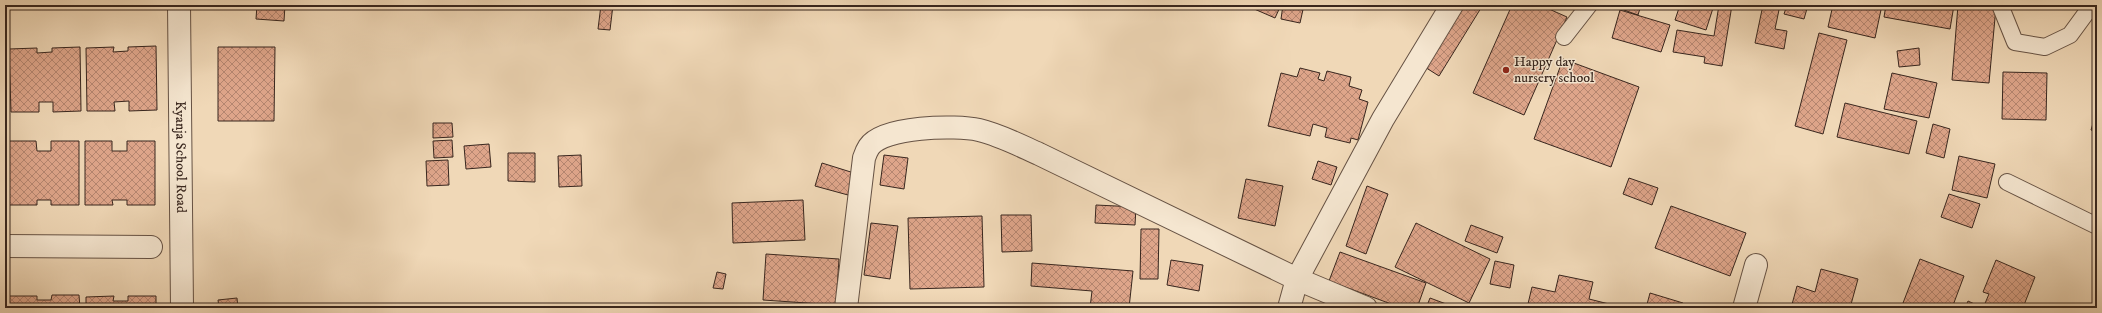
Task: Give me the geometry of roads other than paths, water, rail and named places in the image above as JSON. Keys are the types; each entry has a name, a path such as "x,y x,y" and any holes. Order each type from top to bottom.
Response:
{"street":[{"name":"Kyanja School Road","path":"179,5 182,308"},
{"path":"1289,308 1298,279 1383,119 1452,5"},
{"path":"846,308 864,158 869,146 880,138 900,132 942,128 977,129 996,135 1298,279 1366,308"},
{"path":"5,246 151,247"},
{"path":"1744,308 1756,265"}],"lane":[{"path":"1564,37 1589,5"},
{"path":"2000,5 2015,42 2045,47 2070,35 2092,5"},
{"path":"2007,182 2097,226"}],"place":[{"name":"Happy day nursery school","path":"1506,70"}]}
